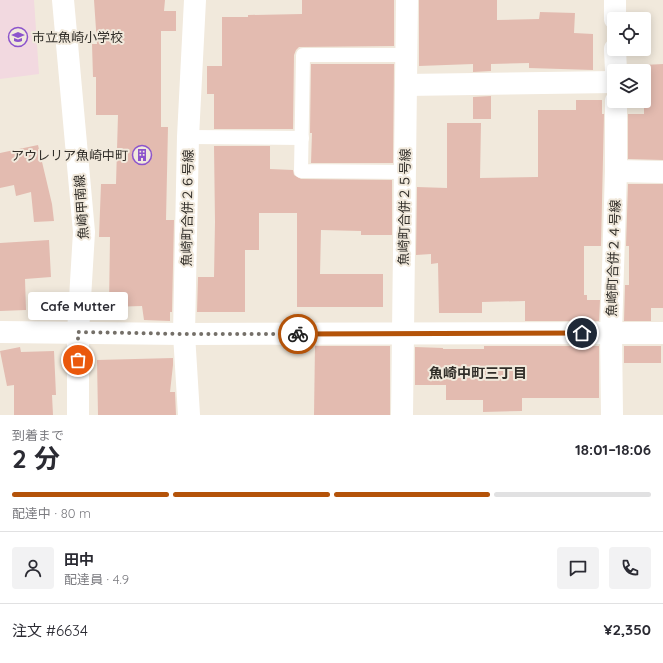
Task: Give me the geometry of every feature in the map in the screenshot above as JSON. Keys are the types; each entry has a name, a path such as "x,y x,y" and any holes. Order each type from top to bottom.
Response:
{"street":[{"name":"魚崎甲南線","path":"64,0 84,232 78,332 78,415"},
{"name":"魚崎町合併２６号線","path":"189,415 184,334 188,137 195,0"},
{"name":"魚崎町合併２５号線","path":"402,415 406,55 408,0"},
{"path":"615,0 615,12"},
{"path":"406,85 607,82"},
{"name":"魚崎町合併２４号線","path":"612,415 611,333 616,172 616,108"},
{"path":"616,172 663,172"},
{"path":"0,332 184,334 663,333"}],"lane":[{"path":"405,172 301,171 304,55 406,55"},
{"path":"188,137 302,138"}],"shaded area":[{"name":"市立魚崎小学校","path":"0,0 34,0 39,74 0,79"}],"building":[{"path":"94,0 165,0 164,11 176,11 176,31 161,31 161,127 168,127 166,220 174,220 172,312 170,312 170,321 144,320 142,306 109,307 110,237 99,237 101,184 116,184 118,115 96,115 96,77 93,77 92,44 97,44"},
{"path":"302,0 394,0 394,46 299,47 294,55 293,129 214,129 214,94 207,94 207,66 222,66 222,17 302,14"},
{"path":"419,0 497,0 497,20 539,19 540,12 575,13 574,33 593,34 593,70 529,68 529,63 491,64 491,71 473,72 473,64 419,66"},
{"path":"311,64 394,64 393,163 311,163"},
{"path":"663,64 663,160 628,159 628,114 644,114 644,108 651,108 651,65"},
{"path":"491,96 491,119 473,119 473,97"},
{"path":"576,100 602,100 602,114 604,114 601,246 584,246 584,295 587,295 587,300 600,300 599,321 525,321 525,301 482,302 482,313 439,313 438,263 431,264 431,254 416,255 417,187 447,188 447,123 481,123 480,178 538,177 538,110 576,110"},
{"path":"38,145 52,204 54,221 34,222 31,192 16,196 14,185 0,188 0,153"},
{"path":"214,146 270,146 270,169 293,170 294,175 301,179 392,180 392,235 361,235 361,231 321,230 320,274 383,274 383,307 297,307 297,213 259,213 259,250 245,250 245,312 197,312 198,277 214,277"},
{"path":"628,184 663,184 663,308 651,308 651,321 624,321 625,285 629,285 629,246 626,246"},
{"path":"49,240 51,277 25,279 26,310 0,311 0,243"},
{"path":"315,346 390,346 390,415 314,415"},
{"path":"484,346 599,346 599,398 522,398 522,411 483,412 483,400 446,400 446,385 415,385 415,347 484,349"},
{"path":"624,346 661,346 661,363 624,363"},
{"path":"20,347 21,352 54,351 56,395 52,395 53,415 14,415 14,385 7,386 0,351"},
{"path":"173,358 170,392 175,392 176,415 98,415 97,360"}],"way so far":[{"path":"78,360 78,332 298,334"}],"place":[{"name":"市立魚崎小学校","path":"18,37"},
{"name":"アウレリア魚崎中町","path":"142,155"},
{"name":"Cafe Mutter","path":"78,360"}],"district":[{"name":"魚崎中町三丁目","path":"478,373"}],"route":[{"path":"298,334 582,333"}]}
